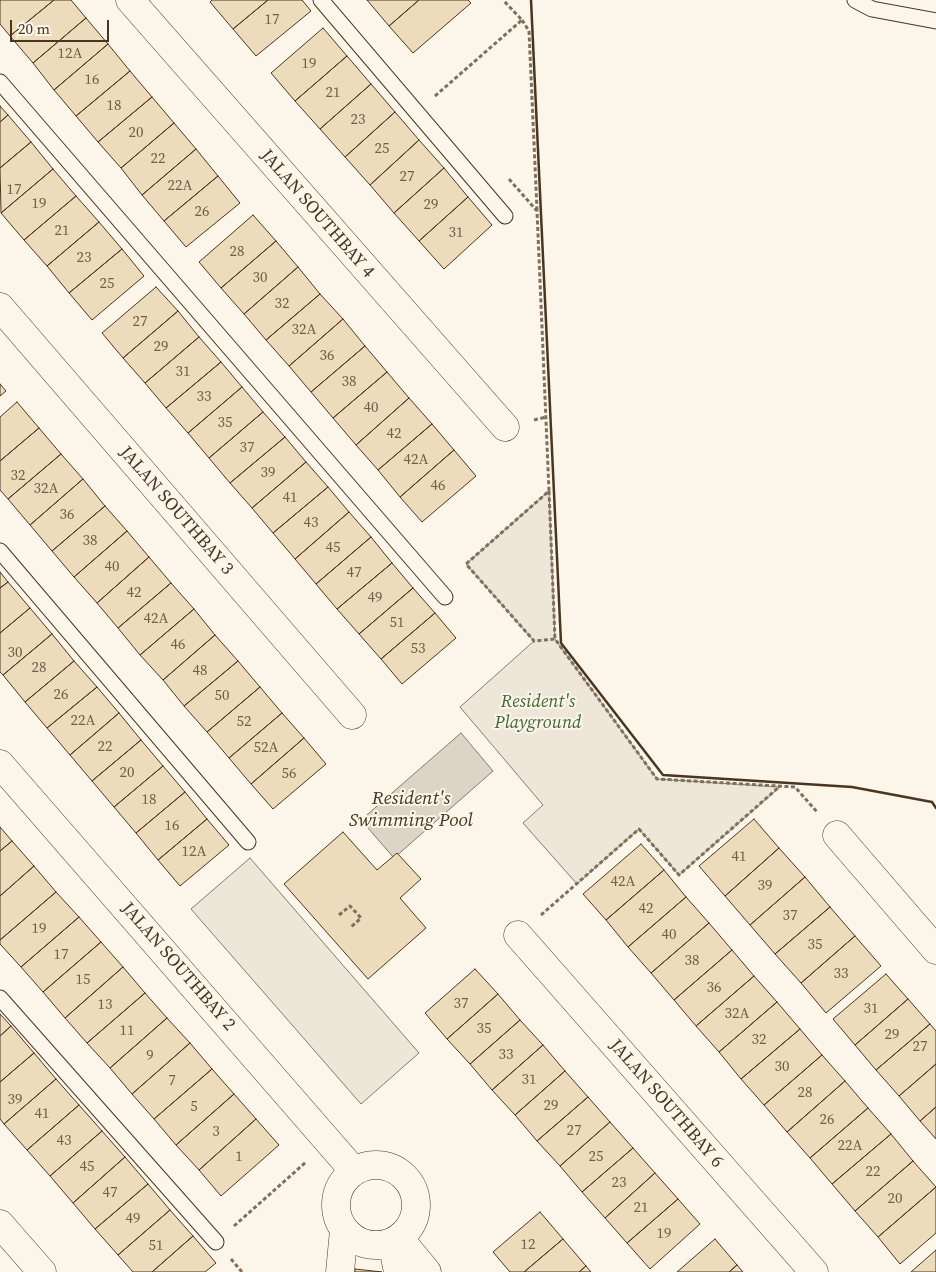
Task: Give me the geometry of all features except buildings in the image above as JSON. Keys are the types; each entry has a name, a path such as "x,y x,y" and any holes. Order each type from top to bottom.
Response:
{"street":[{"name":"JALAN SOUTHBAY 4","path":"130,0 505,427"},
{"name":"JALAN SOUTHBAY 3","path":"0,307 352,715"},
{"name":"JALAN SOUTHBAY 2","path":"0,764 354,1171"},
{"path":"837,835 936,950"},
{"name":"JALAN SOUTHBAY 6","path":"518,935 814,1272"},
{"path":"376,1164 387,1166 406,1178 416,1199 413,1221 407,1231 395,1240 379,1245 366,1244 355,1239 344,1230 338,1218 335,1205 338,1192 344,1180 354,1171 376,1164"},
{"path":"0,1224 42,1272"},
{"path":"340,1272 344,1230"},
{"path":"395,1240 398,1272"},
{"path":"395,1240 427,1272"}],"lane":[{"path":"321,0 505,216"},
{"path":"855,0 872,9 936,21"},
{"path":"0,82 444,597"},
{"path":"0,551 248,842"},
{"path":"0,998 216,1242"}],"path":[{"path":"503,0 529,30 555,640 657,779 795,787 837,835"},
{"path":"441,103 435,96 522,20"},
{"path":"505,175 537,211"},
{"path":"549,491 466,564 534,641 555,640"},
{"path":"518,935 639,829 679,875 780,786"},
{"path":"339,915 350,906 361,918 350,928"},
{"path":"216,1242 328,1141"}],"green space":[{"name":"Resident's Playground","path":"549,491 555,639 657,779 780,787 679,875 639,829 577,884 523,823 543,805 460,707 534,641 466,564"}],"shaded area":[{"path":"250,858 419,1053 361,1104 191,909"}],"water":[{"name":"Resident's Swimming Pool","path":"461,733 493,771 394,858 361,820"}],"wall":[{"path":"531,0 561,643 663,775 852,787 932,802 936,808"}]}
